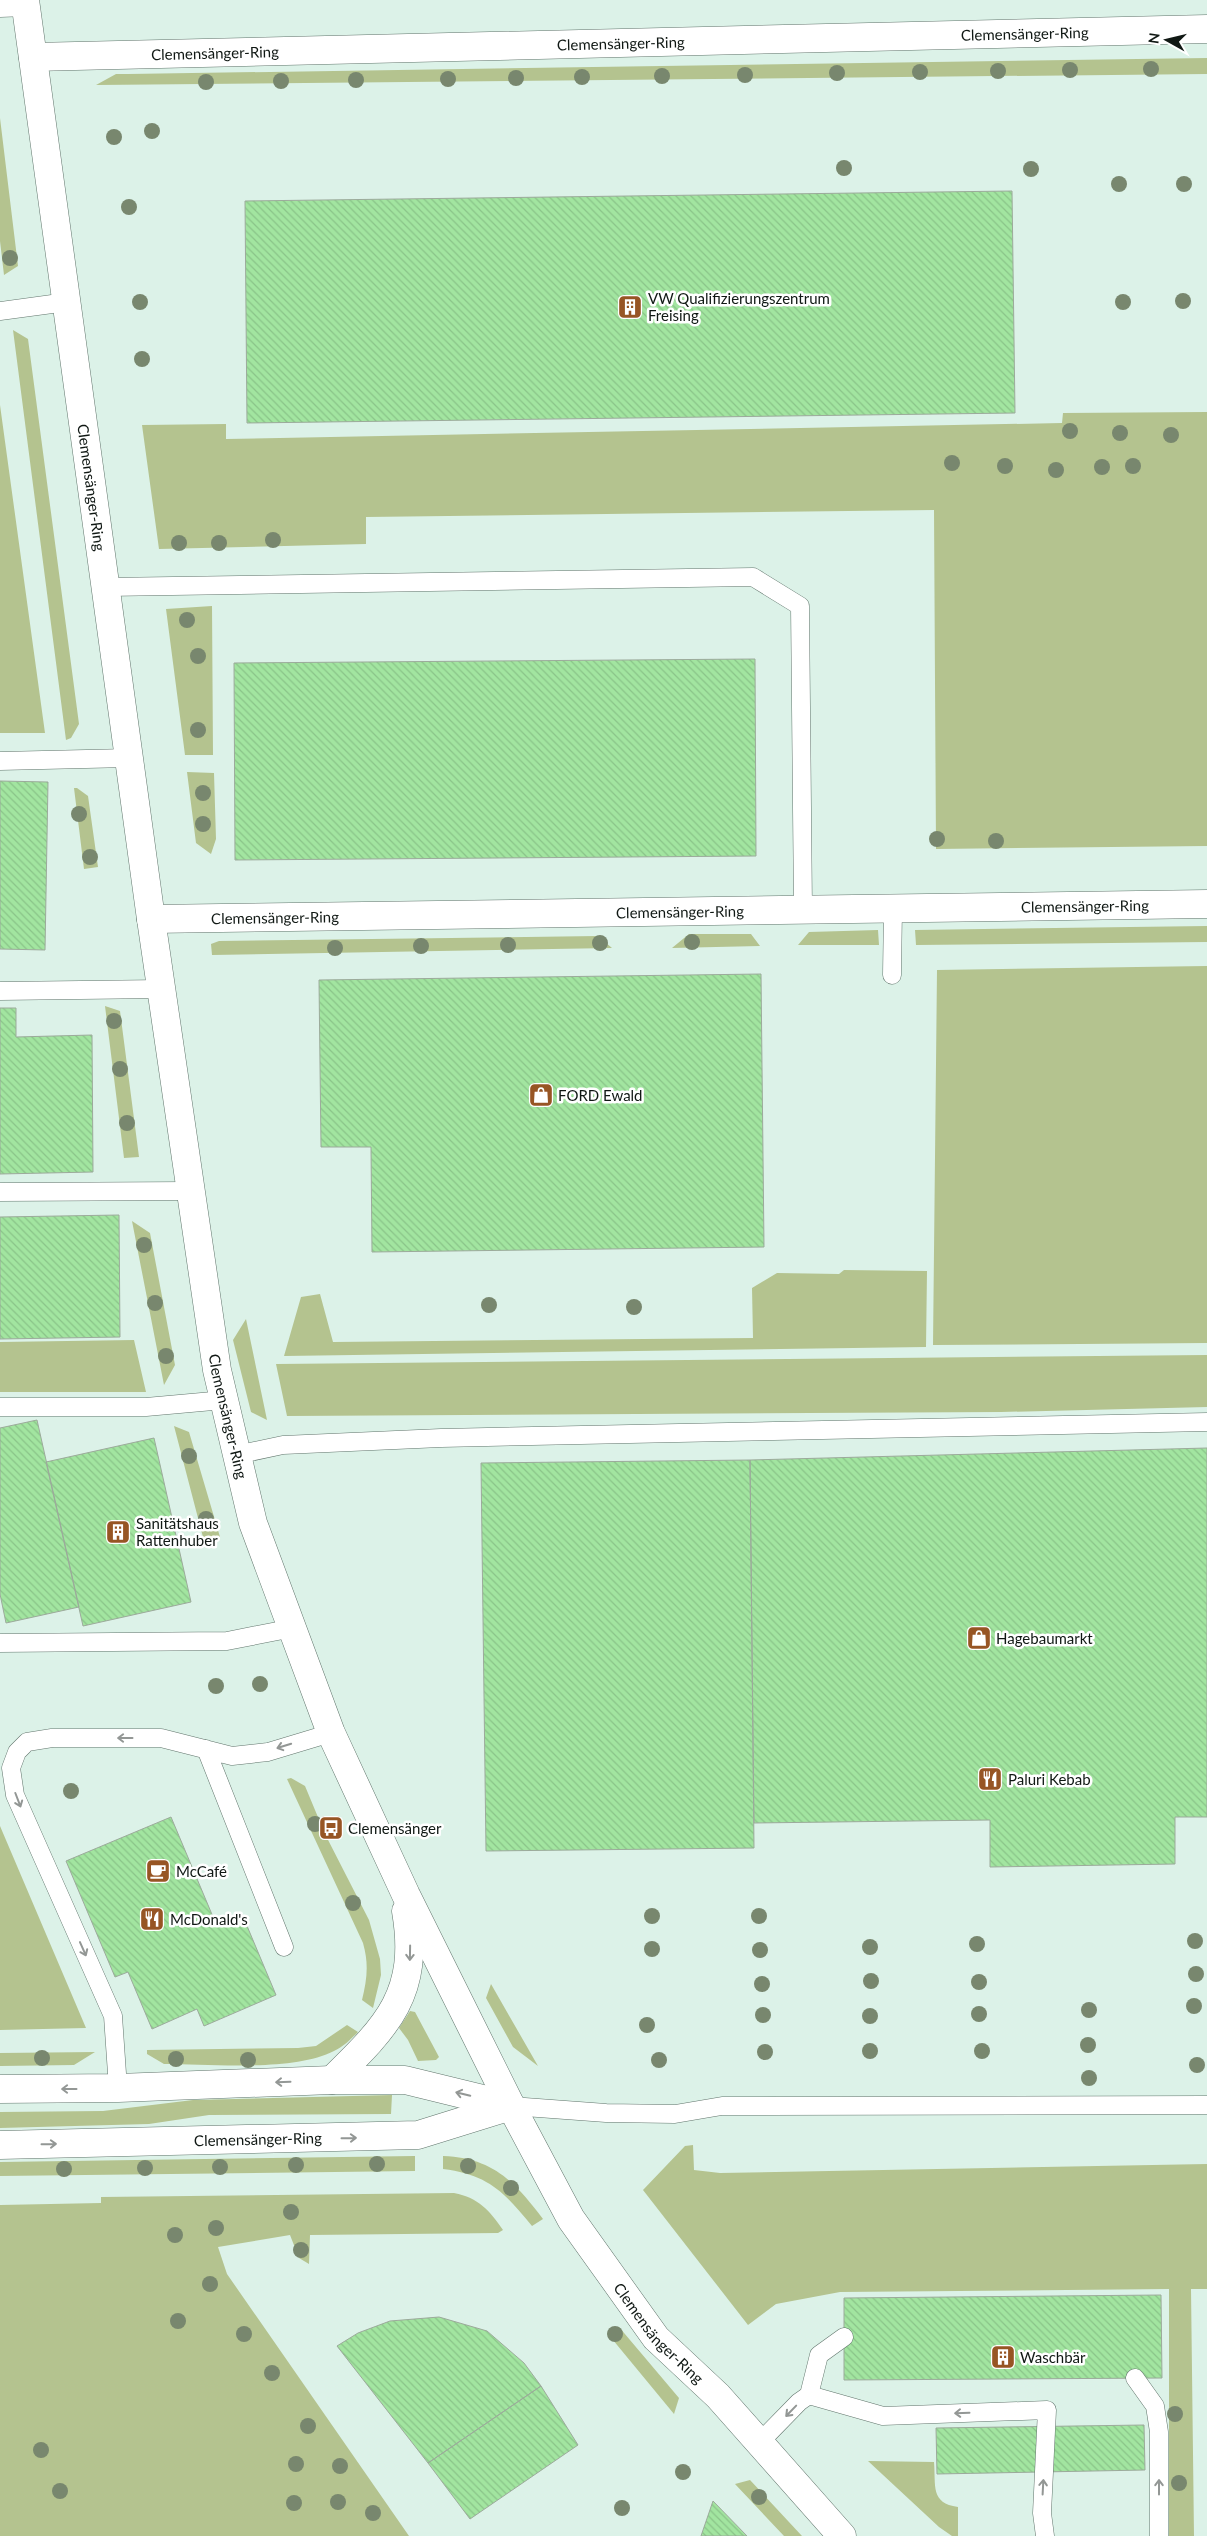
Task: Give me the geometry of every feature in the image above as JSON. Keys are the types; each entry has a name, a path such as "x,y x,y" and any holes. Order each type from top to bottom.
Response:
{"street":[{"name":"Clemensänger-Ring","path":"17,5 33,57 151,919 217,1370 253,1523 331,1732 402,1887 511,2106 571,2219 656,2338 718,2396 842,2536"},
{"name":"Clemensänger-Ring","path":"33,57 1207,30"},
{"name":"Clemensänger-Ring","path":"151,919 1207,904"},
{"name":"Clemensänger-Ring","path":"332,2080 370,2043 398,2001 404,1987 411,1956 410,1933 402,1887"},
{"path":"0,2089 118,2088 332,2080 406,2080 511,2106"},
{"name":"Clemensänger-Ring","path":"0,2145 418,2135 511,2106"}],"lane":[{"path":"0,311 67,302"},
{"path":"106,587 753,578 800,606 803,909"},
{"path":"0,761 129,758"},
{"path":"892,975 893,908"},
{"path":"0,991 161,989"},
{"path":"0,1192 190,1191"},
{"path":"0,1407 146,1407 224,1400"},
{"path":"236,1454 284,1445 441,1438 1207,1422"},
{"path":"0,1643 227,1641 293,1628"},
{"path":"118,2088 113,2016 15,1795 11,1768 17,1752 27,1742 52,1738 161,1738 232,1756 268,1752 331,1732"},
{"path":"206,1749 284,1947"},
{"path":"511,2106 606,2113 675,2114 722,2106 1207,2105"},
{"path":"760,2442 799,2402 809,2395 819,2355 844,2337"},
{"path":"1135,2378 1155,2406 1159,2432 1159,2536"},
{"path":"809,2395 883,2416 1047,2410 1042,2512 1045,2536"}],"green space":[{"path":"1207,58 1207,74 96,85 116,74"},
{"path":"0,118 18,266 4,275 0,241"},
{"path":"13,330 28,339 79,724 71,738 66,740"},
{"path":"0,405 45,733 0,733"},
{"path":"1207,412 1207,846 936,849 934,510 366,517 366,544 159,549 142,425 226,424 226,439 1062,423 1063,413"},
{"path":"212,606 213,755 185,755 166,609"},
{"path":"187,772 214,773 216,839 211,854 196,843"},
{"path":"74,788 88,796 98,867 84,869"},
{"path":"1207,926 1207,942 916,945 915,930"},
{"path":"878,930 879,945 798,945 809,932"},
{"path":"689,934 751,934 760,946 672,948"},
{"path":"598,936 612,948 212,955 211,944 219,941"},
{"path":"1207,966 1207,1343 933,1345 937,970"},
{"path":"105,1006 120,1011 139,1157 124,1158"},
{"path":"132,1221 150,1233 175,1365 164,1385"},
{"path":"844,1270 927,1271 926,1347 284,1356 301,1297 320,1294 333,1342 753,1338 752,1288 777,1273 839,1274"},
{"path":"246,1319 267,1420 251,1412 233,1340"},
{"path":"134,1340 146,1392 0,1392 0,1342"},
{"path":"1207,1355 1207,1407 1001,1412 287,1416 276,1364"},
{"path":"174,1426 189,1432 220,1537 204,1541"},
{"path":"291,1778 305,1786 325,1834 369,1920 380,1959 381,1975 373,2008 362,2000 367,1972 363,1943 287,1779"},
{"path":"0,1826 86,2028 0,2030"},
{"path":"491,1984 538,2066 513,2047 486,1998"},
{"path":"410,2011 415,2012 439,2057 436,2060 418,2061 408,2040 399,2028"},
{"path":"347,2025 358,2032 344,2045 317,2058 297,2062 251,2065 164,2064 147,2054 147,2050 298,2048 316,2046"},
{"path":"95,2052 74,2065 0,2066 0,2053"},
{"path":"392,2095 391,2114 209,2115 149,2124 0,2128 0,2112 103,2111 193,2100"},
{"path":"693,2145 694,2170 720,2173 1207,2164 1207,2289 1191,2289 1194,2536 1169,2536 1169,2289 840,2292 776,2304 748,2325 643,2190 685,2146"},
{"path":"415,2156 415,2171 0,2176 0,2162"},
{"path":"443,2156 476,2161 501,2174 522,2193 543,2219 532,2226 513,2204 494,2187 472,2176 443,2169"},
{"path":"454,2193 470,2198 483,2206 503,2230 498,2233 310,2235 309,2264 299,2258 290,2235 218,2247 227,2274 409,2536 0,2536 0,2205 101,2203 101,2197"},
{"path":"619,2327 679,2398 674,2414 608,2334"},
{"path":"868,2461 934,2462 936,2492 943,2502 958,2507 958,2536 952,2536 939,2527"},
{"path":"750,2480 802,2536 784,2536 735,2484"}],"building":[{"name":"VW Qualifizierungszentrum Freising","path":"1012,191 1015,413 247,423 245,201"},
{"path":"755,659 756,856 235,860 234,663"},
{"path":"0,781 48,782 45,950 0,949"},
{"name":"FORD Ewald","path":"761,974 764,1247 372,1252 371,1147 321,1147 319,980"},
{"path":"0,1008 16,1008 16,1037 92,1035 93,1172 0,1174"},
{"path":"119,1215 120,1337 0,1339 0,1217"},
{"path":"37,1420 79,1607 6,1623 0,1594 0,1428"},
{"name":"Sanitätshaus Rattenhuber","path":"154,1438 191,1602 83,1626 46,1462"},
{"name":"Hagebaumarkt","path":"1207,1448 1207,1817 1175,1817 1175,1864 990,1867 990,1820 754,1823 750,1460"},
{"path":"750,1460 754,1848 486,1851 481,1463"},
{"name":"McDonald's","path":"171,1817 216,1924 242,1914 276,1995 204,2026 197,2009 152,2029 128,1972 115,1977 66,1861"},
{"name":"Waschbär","path":"1161,2295 1162,2378 844,2380 844,2298"},
{"path":"439,2317 487,2331 524,2363 541,2386 428,2463 337,2346 358,2333 390,2321"},
{"path":"541,2386 578,2445 470,2519 428,2463"},
{"path":"1144,2425 1145,2470 937,2474 936,2428"},
{"path":"713,2501 747,2536 701,2536"}],"place":[{"name":"VW Qualifizierungszentrum Freising","path":"630,307"},
{"name":"FORD Ewald","path":"541,1095"},
{"name":"Sanitätshaus Rattenhuber","path":"118,1532"},
{"name":"Hagebaumarkt","path":"979,1638"},
{"name":"Paluri Kebab","path":"990,1779"},
{"name":"Clemensänger","path":"331,1828"},
{"name":"McCafé","path":"158,1871"},
{"name":"McDonald's","path":"152,1919"},
{"name":"Waschbär","path":"1003,2357"}]}
